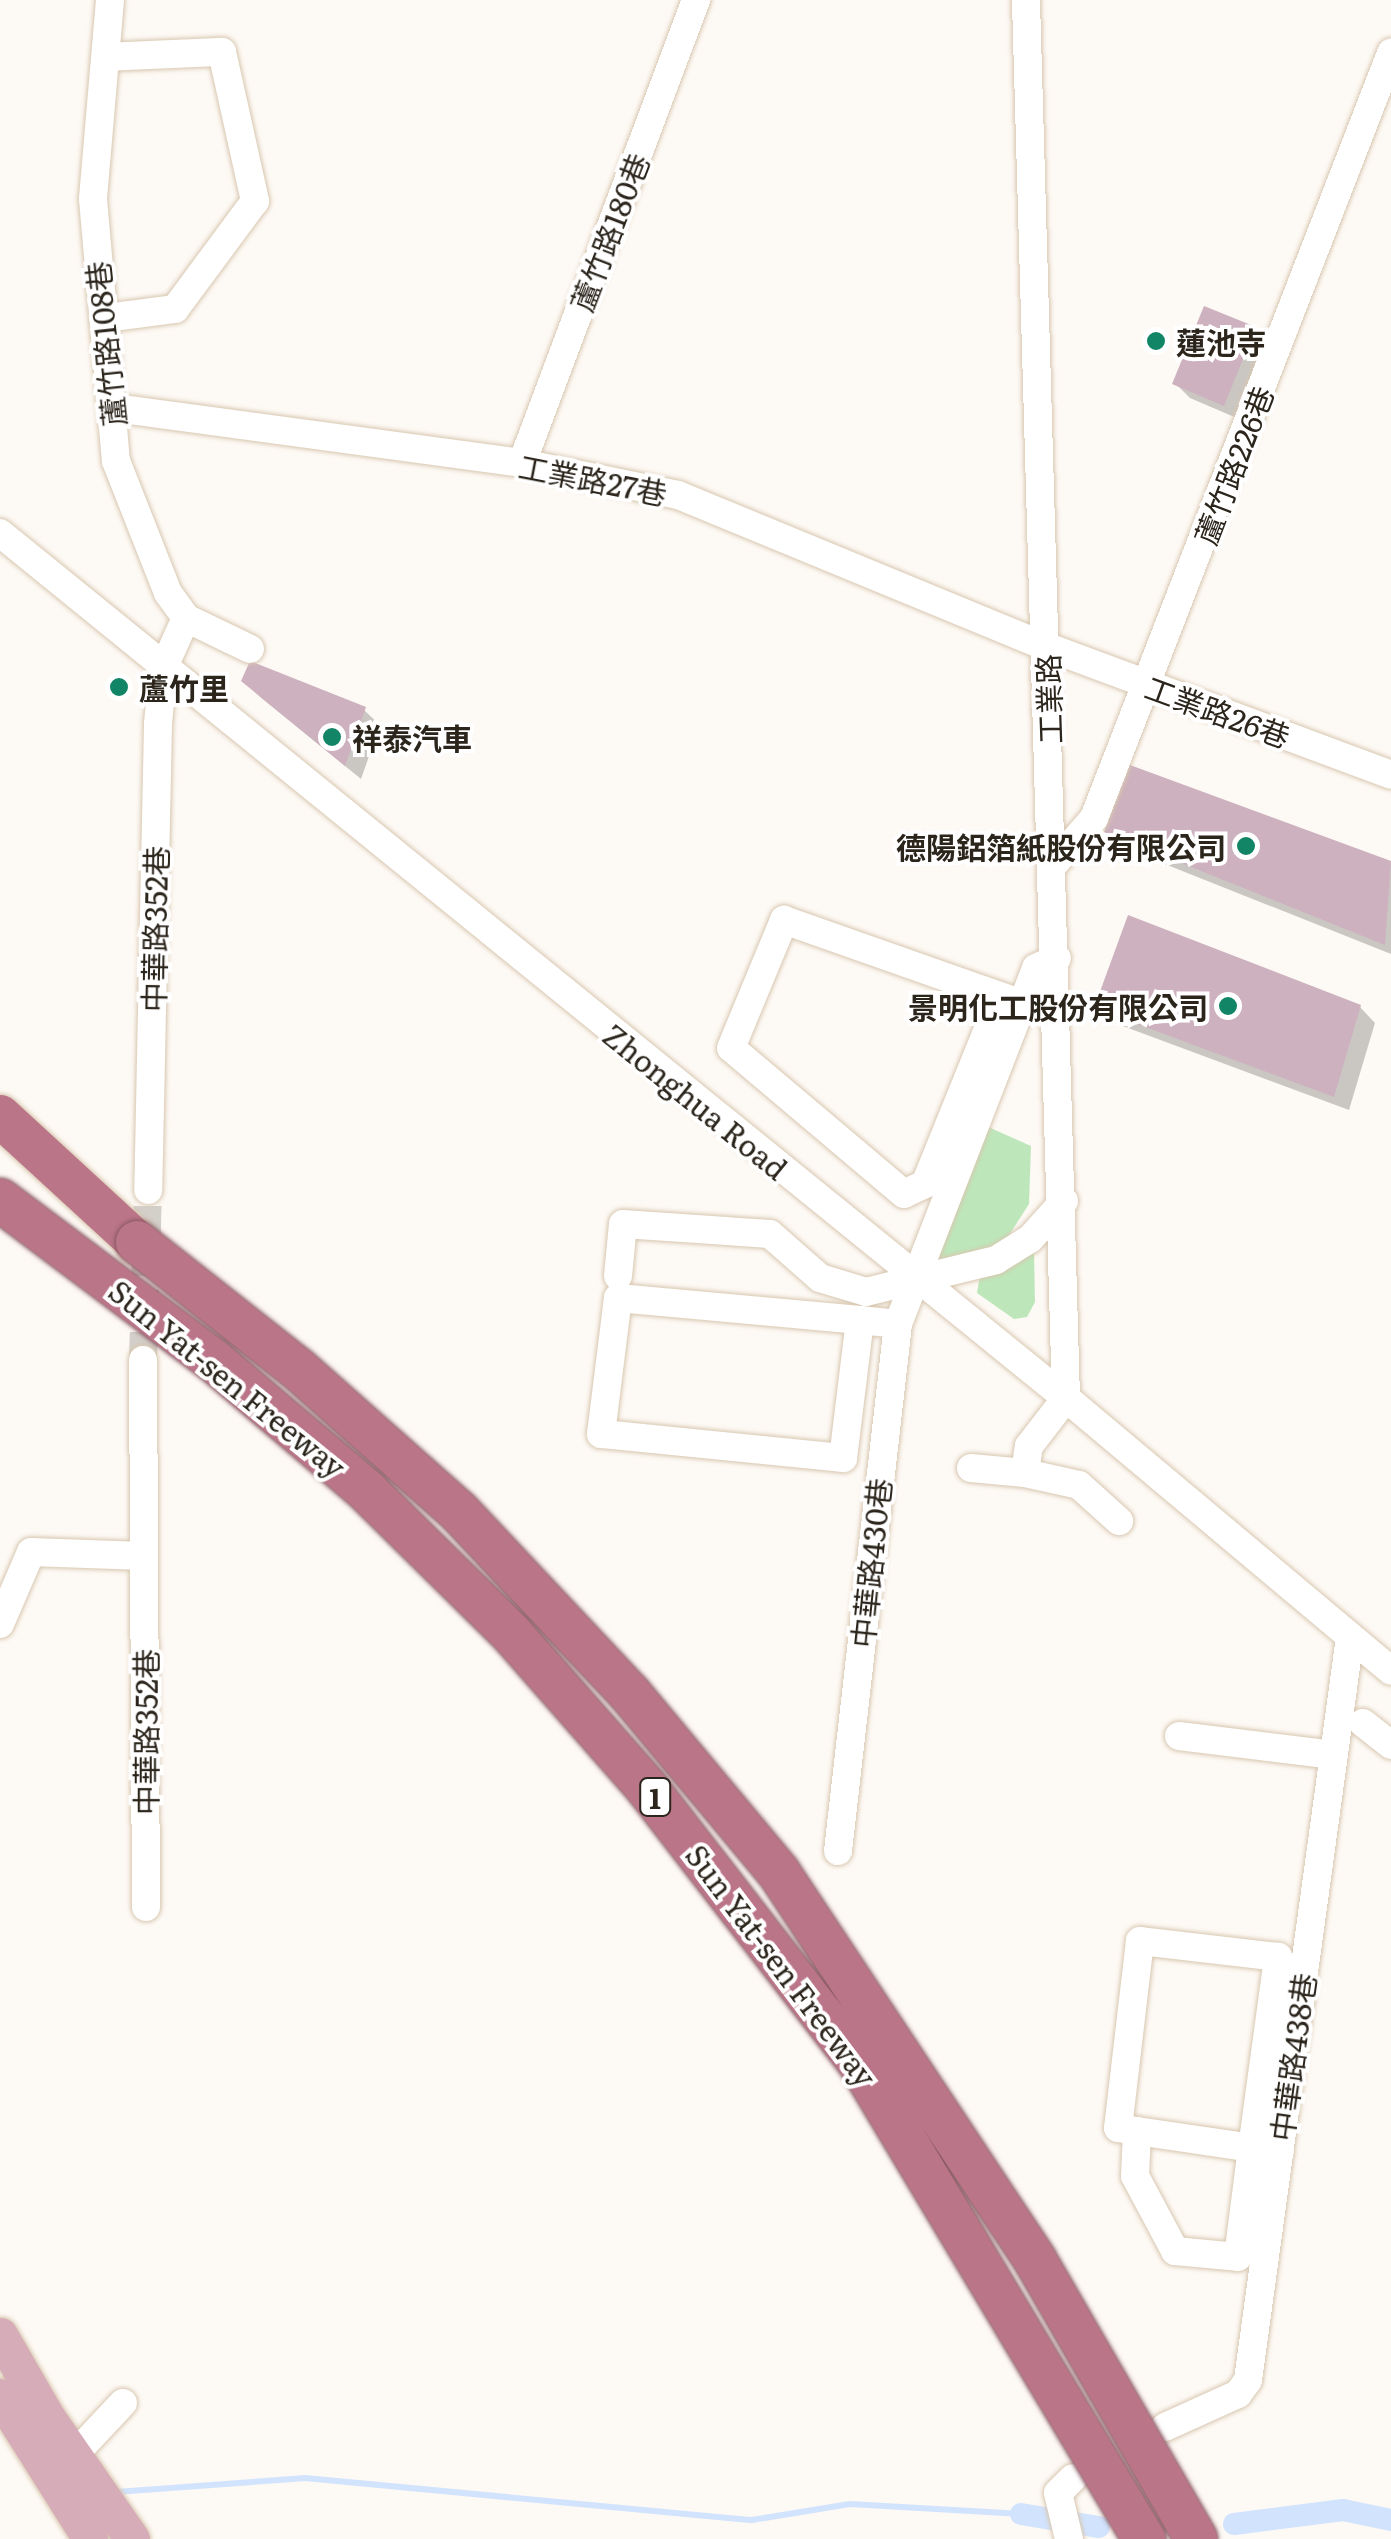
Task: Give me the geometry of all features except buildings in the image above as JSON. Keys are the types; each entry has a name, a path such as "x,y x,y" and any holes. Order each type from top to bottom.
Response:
{"highway":[{"name":"Sun Yat-sen Freeway","path":"0,1116 138,1242 298,1368 459,1512 630,1694 780,1873 1036,2260 1196,2539"},
{"name":"Sun Yat-sen Freeway","path":"0,1200 212,1359 368,1492 510,1633 647,1788 859,2062 1144,2539"}],"main road":[{"path":"0,2334 75,2457 132,2539"},
{"path":"0,2396 48,2480 90,2539"}],"street":[{"name":"蘆竹路108巷","path":"110,0 93,199 115,408 116,461 168,593 186,618"},
{"name":"蘆竹路180巷","path":"522,463 696,0"},
{"name":"工業路","path":"1026,0 1064,1202 1066,1398"},
{"path":"106,57 222,52 255,201 175,310 106,318"},
{"name":"蘆竹路226巷","path":"1054,864 1094,818 1391,54"},
{"name":"工業路27巷","path":"115,408 522,463 678,495 1046,646"},
{"name":"Zhonghua Road","path":"0,533 1066,1398 1391,1670"},
{"path":"163,669 186,618 250,649"},
{"name":"工業路26巷","path":"1046,646 1391,775"},
{"name":"中華路352巷","path":"148,1190 163,669"},
{"path":"1011,1001 784,920 730,1048 904,1194 924,1184 1011,1001 1036,968 1057,958"},
{"name":"中華路430巷","path":"838,1851 898,1324 1011,1001"},
{"path":"618,1276 623,1224 770,1234 820,1278 866,1292 996,1260 1030,1239 1064,1202"},
{"path":"860,1320 843,1458 600,1434 618,1298 860,1320 898,1324"},
{"name":"中華路352巷","path":"143,1360 146,1907"},
{"path":"1024,1473 1029,1446 1066,1398"},
{"path":"971,1468 1024,1473 1079,1485 1120,1522"},
{"path":"0,1624 31,1552 144,1556"},
{"name":"中華路438巷","path":"1165,2427 1238,2394 1248,2380 1266,2149 1334,1755 1350,1637"},
{"path":"1363,1723 1391,1745"},
{"path":"1179,1736 1334,1755"},
{"path":"1137,2131 1135,2176 1175,2250 1238,2257 1266,2149 1278,1957 1140,1941 1118,2128 1266,2149"},
{"path":"48,2480 75,2457 123,2403"},
{"path":"1068,2539 1058,2508 1058,2492 1073,2478"}],"green space":[{"path":"986,1126 1031,1146 1029,1204 1004,1243 975,1257 934,1260"},
{"path":"1034,1252 1035,1302 1027,1317 1014,1319 977,1293 980,1275"}],"waterway":[{"path":"116,2492 305,2478 752,2520 850,2504 1021,2514"},
{"path":"1234,2524 1343,2510 1391,2520"},
{"path":"1021,2514 1099,2527"}],"tunnel":[{"path":"143,1360 148,1190"}],"place":[{"name":"蓮池寺","path":"1156,341"},
{"name":"蘆竹里","path":"119,687"},
{"name":"祥泰汽車","path":"332,737"},
{"name":"德陽鋁箔紙股份有限公司","path":"1246,846"},
{"name":"景明化工股份有限公司","path":"1228,1006"}]}
